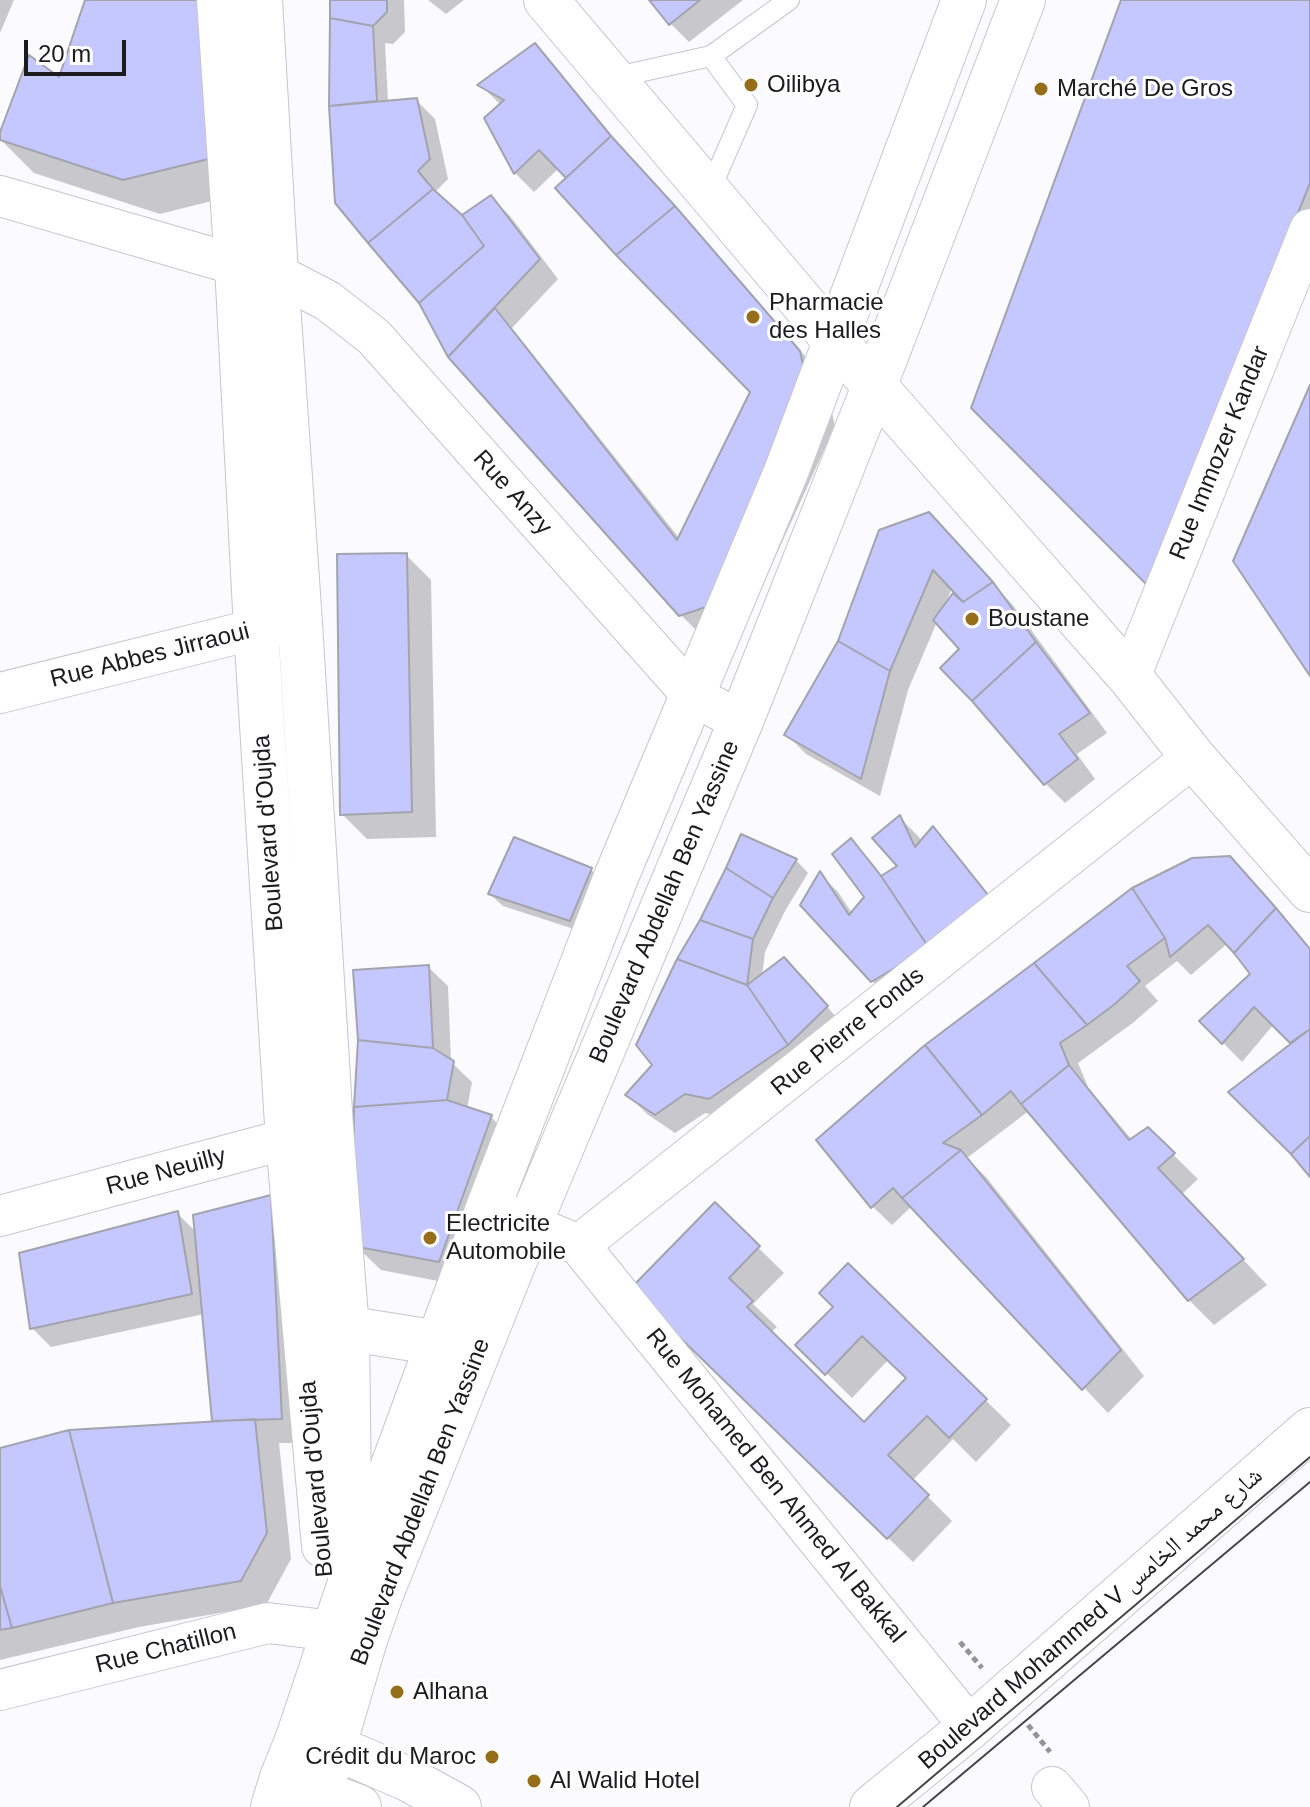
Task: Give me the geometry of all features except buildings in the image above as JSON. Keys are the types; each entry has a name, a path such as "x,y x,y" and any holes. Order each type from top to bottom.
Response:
{"street":[{"name":"Boulevard d'Oujda","path":"219,0 257,270 300,623 331,1127 366,1588"},
{"name":"Boulevard d'Oujda","path":"260,0 256,629 288,1140 303,1321 348,1637"},
{"path":"546,0 874,387 1130,677 1193,757 1310,890"},
{"name":"Boulevard Abdellah Ben Yassine","path":"310,1798 316,1743 439,1343 488,1208 616,877 786,472 964,0"},
{"name":"Boulevard Abdellah Ben Yassine","path":"366,1588 529,1225 741,721 1023,0"},
{"name":"Rue Anzy","path":"0,196 257,270 328,301 374,337 693,696 741,721"},
{"path":"890,196 940,215"},
{"name":"Rue Immozer Kandar","path":"1130,677 1310,229"},
{"name":"Rue Abbes Jirraoui","path":"0,693 256,629 300,623"},
{"name":"Rue Pierre Fonds","path":"579,1245 1193,757"},
{"path":"616,877 664,905"},
{"path":"277,968 321,968"},
{"name":"Rue Neuilly","path":"0,1216 331,1127"},
{"path":"488,1208 579,1245"},
{"name":"Rue Mohamed Ben Ahmed Al Bakkal","path":"579,1245 970,1727"},
{"path":"303,1321 439,1343"},
{"name":"Boulevard Mohammed V شارع محمد الخامس","path":"872,1807 970,1727 1310,1430"},
{"name":"Rue Chatillon","path":"0,1690 268,1623 348,1637"},
{"path":"316,1743 408,1779 459,1807"}],"lane":[{"path":"612,78 711,56 789,0"},
{"path":"709,192 747,105 711,56"}],"tram line":[{"path":"897,1807 1310,1457"},
{"path":"923,1807 1310,1482"}],"place":[{"name":"Oilibya","path":"751,85"},
{"name":"Marché De Gros","path":"1041,89"},
{"name":"Pharmacie des Halles","path":"753,317"},
{"name":"Boustane","path":"972,619"},
{"name":"Electricite Automobile","path":"430,1238"},
{"name":"Alhana","path":"397,1692"},
{"name":"Crédit du Maroc","path":"492,1757"},
{"name":"Al Walid Hotel","path":"534,1781"}]}
